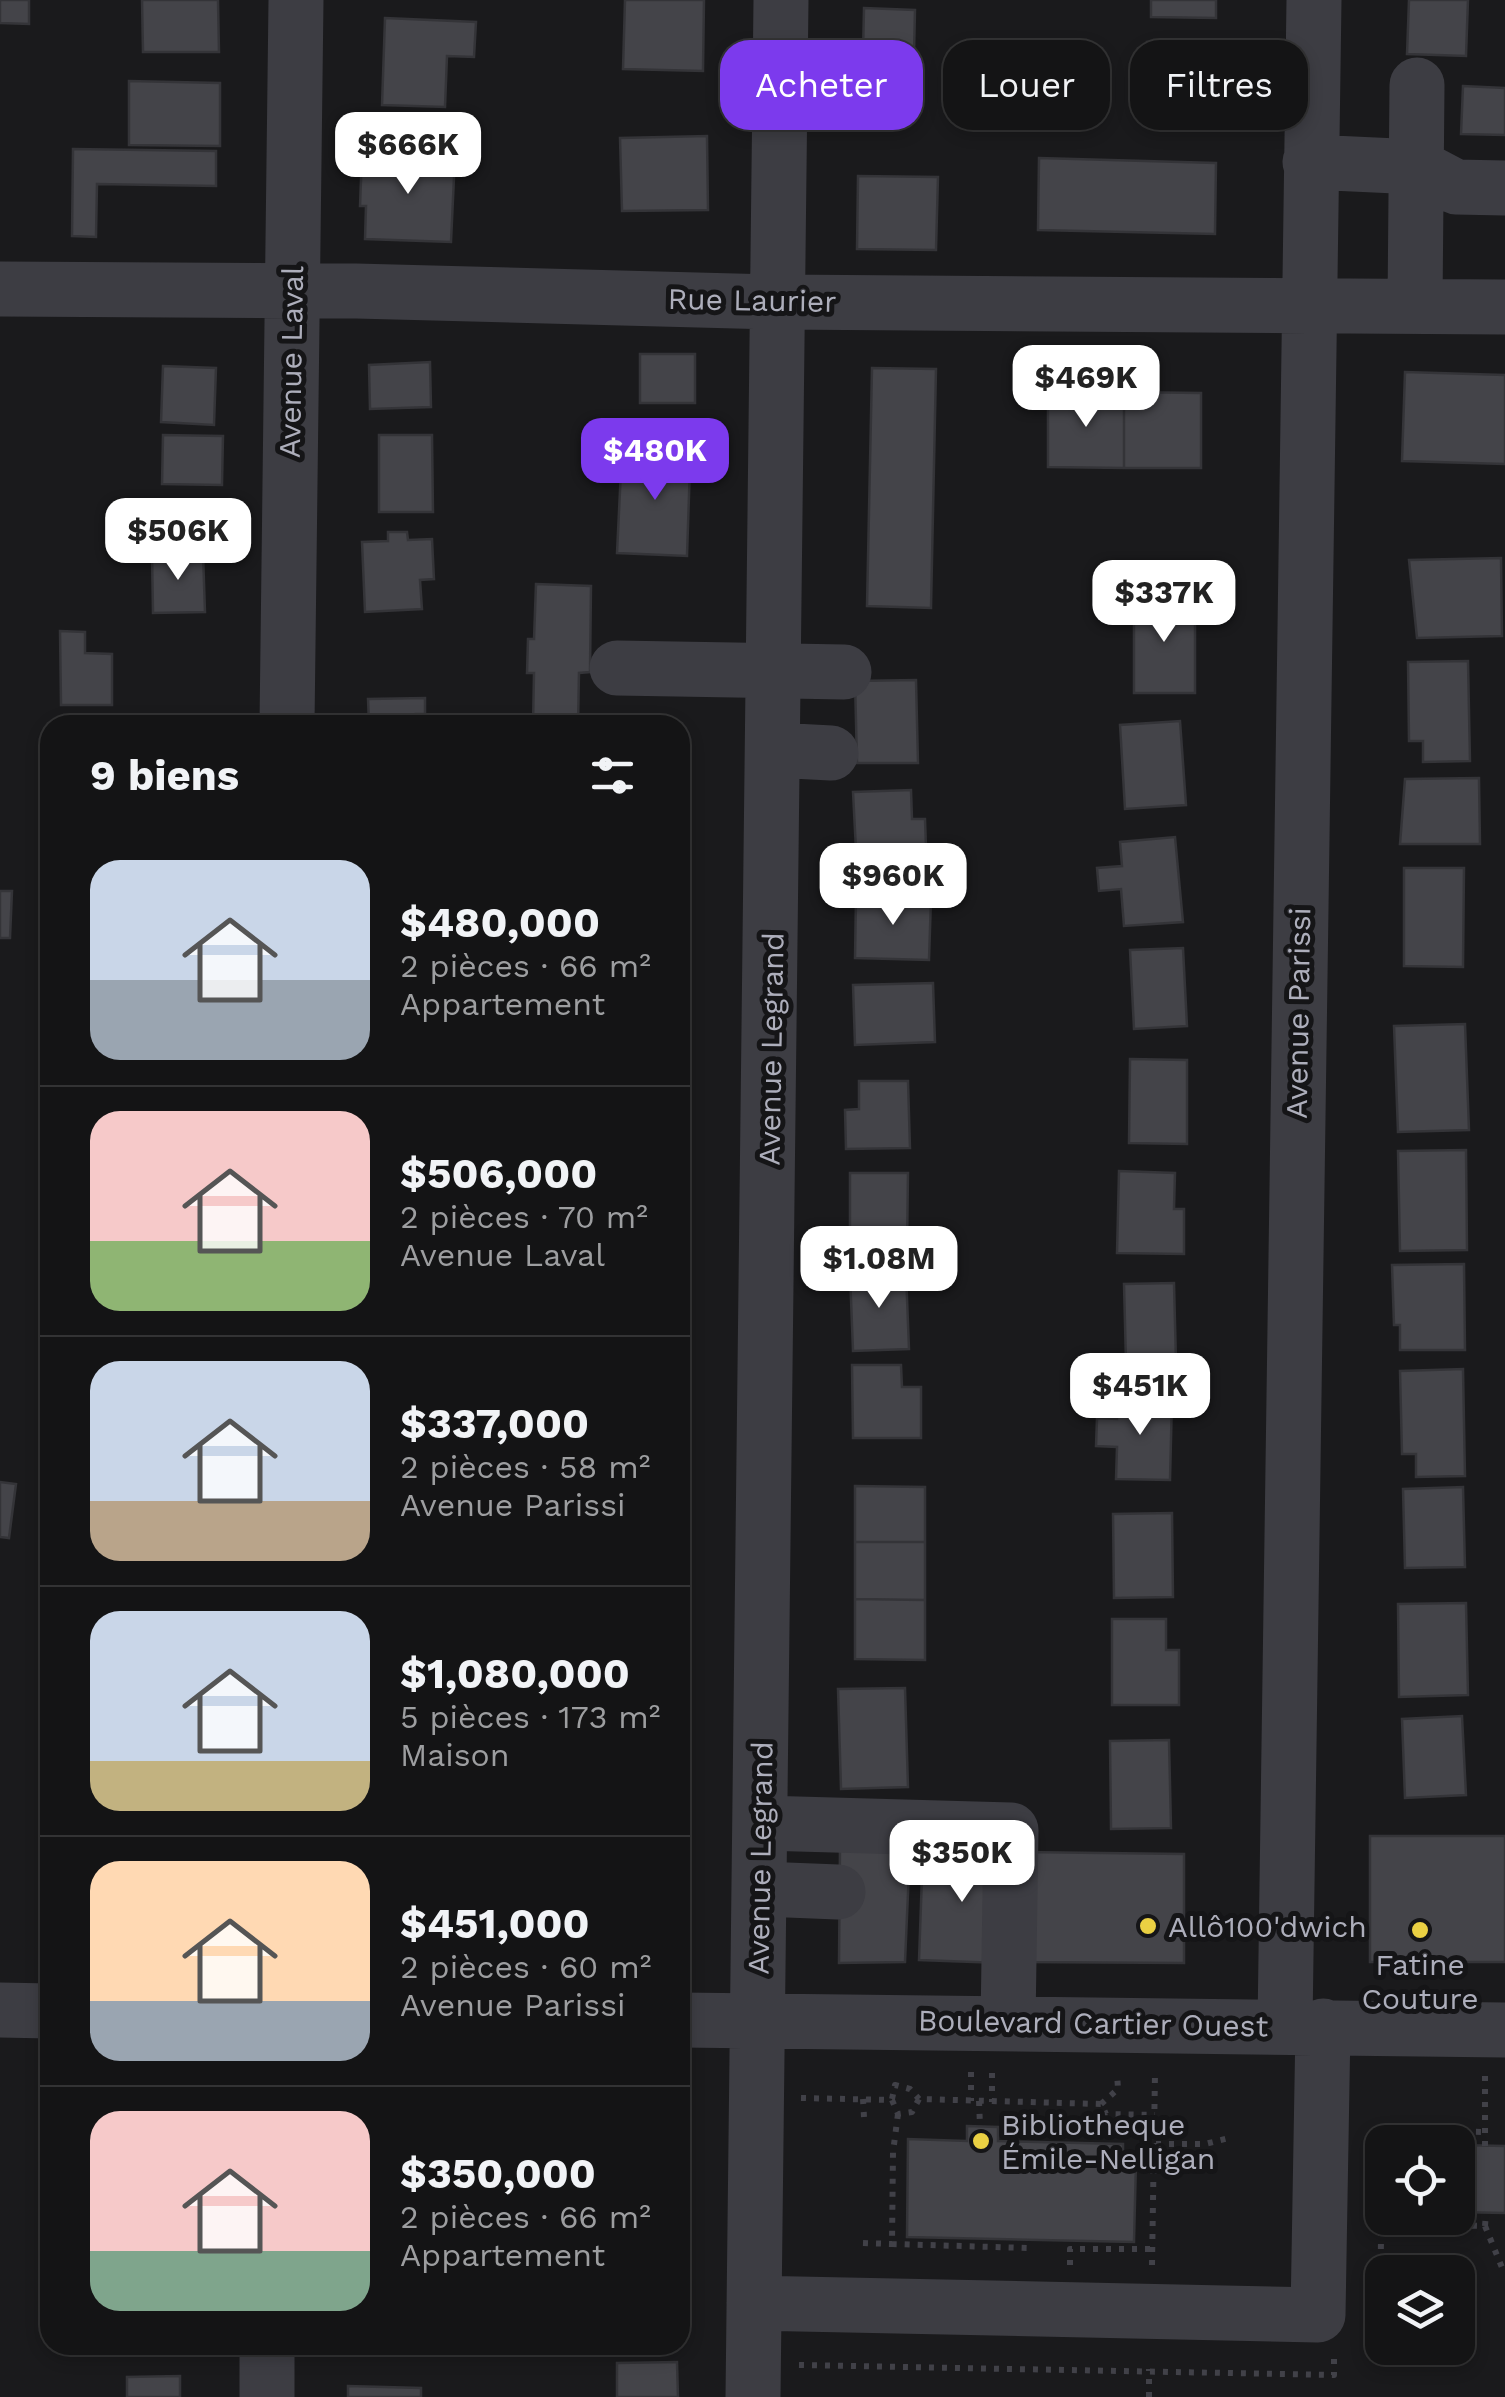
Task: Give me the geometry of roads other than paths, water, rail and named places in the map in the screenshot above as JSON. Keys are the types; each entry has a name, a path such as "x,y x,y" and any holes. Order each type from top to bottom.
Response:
{"street":[{"name":"Avenue Laval","path":"287,715 296,0"},
{"name":"Avenue Legrand","path":"753,2397 781,0"},
{"name":"Avenue Parissi","path":"754,2303 1318,2316 1304,2026 1306,305 1314,0"},
{"path":"1415,306 1417,85"},
{"path":"1310,162 1418,167 1456,187 1505,188"},
{"name":"Rue Laurier","path":"0,289 778,302 1505,307"},
{"path":"618,668 844,672"},
{"path":"774,750 832,752"},
{"path":"762,1822 1012,1830 1000,2045"},
{"path":"761,1889 838,1892"},
{"path":"0,2010 40,2010"},
{"name":"Boulevard Cartier Ouest","path":"690,2020 757,2020 1000,2045 1304,2026 1495,2052"},
{"path":"267,2355 268,2397"}],"place":[{"name":"Allô100'dwich","path":"1148,1926"},
{"name":"Fatine Couture","path":"1420,1930"},
{"name":"Bibliotheque Émile-Nelligan","path":"981,2141"}]}
